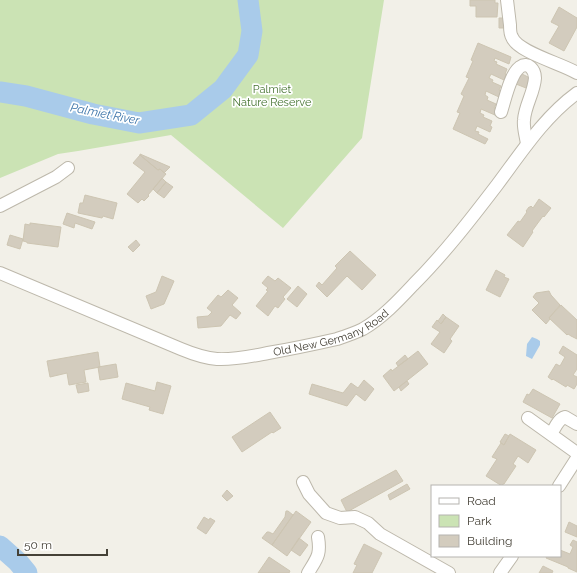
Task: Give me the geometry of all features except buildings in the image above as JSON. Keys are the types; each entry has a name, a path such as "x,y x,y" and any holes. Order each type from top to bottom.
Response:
{"street":[{"path":"507,0 511,35 514,42 530,52 576,72"},
{"path":"501,112 511,80 516,70 524,65 530,66 534,71 535,79 524,118 528,144"},
{"name":"Old New Germany Road","path":"0,273 181,350 206,358 218,359 254,356 338,339 363,329 376,320 420,278 442,255 528,144 558,109 577,93"},
{"path":"0,206 68,168"},
{"path":"551,434 560,420 564,417 577,424"},
{"path":"528,418 577,453"},
{"path":"562,481 577,458"},
{"path":"562,481 577,472"},
{"path":"303,482 309,494 326,513 340,518 355,517 368,523 380,534 449,573"},
{"path":"308,573 320,551 318,537"},
{"path":"500,573 511,557"}],"green space":[{"name":"Palmiet Nature Reserve","path":"0,0 384,0 362,138 283,228 171,135 58,154 0,178"}],"water":[{"path":"532,337 540,341 540,345 532,359 526,356 527,344"}],"waterway":[{"name":"Palmiet River","path":"0,92 26,96 93,114 139,123 191,115 223,89 248,55 252,31 248,0"},
{"name":"Palmiet River","path":"0,546 18,562 27,573"}]}
